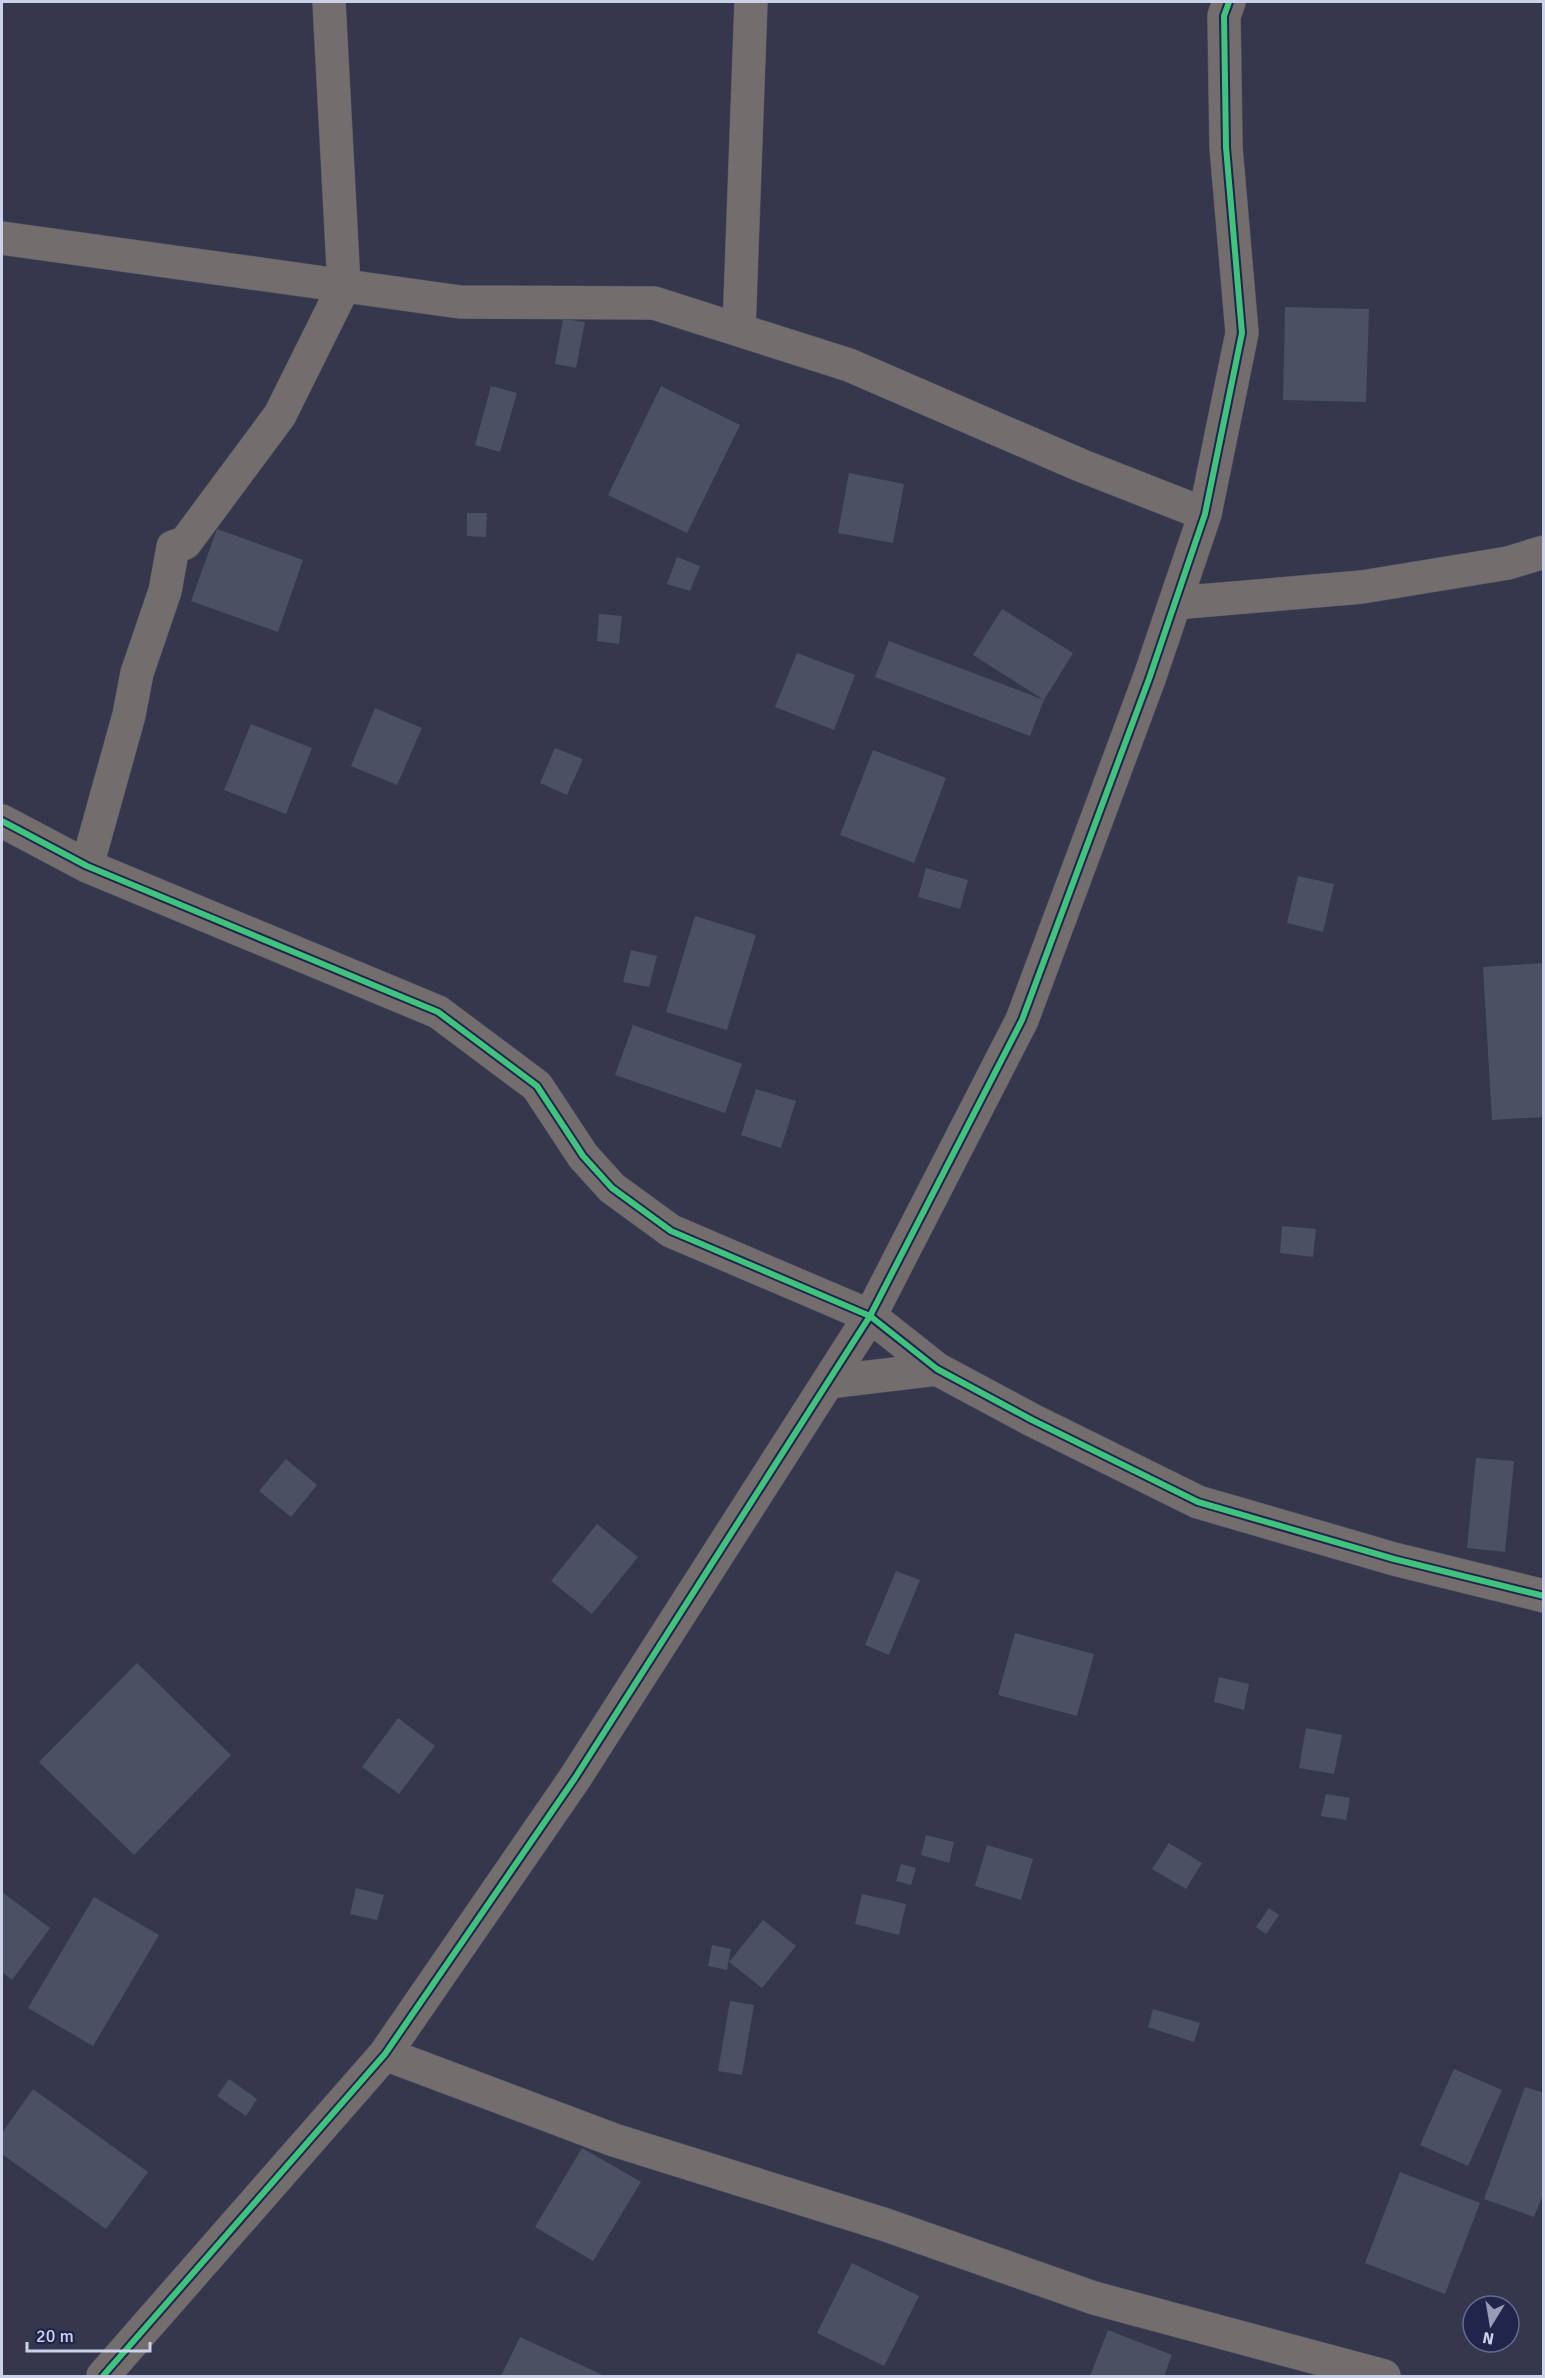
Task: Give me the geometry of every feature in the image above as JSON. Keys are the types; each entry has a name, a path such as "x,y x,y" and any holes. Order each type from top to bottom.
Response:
{"street":[{"path":"87,866 129,715 137,673 165,591 174,547 185,543 280,415 344,286 329,2"},
{"path":"739,330 751,2"},
{"path":"103,2376 385,2054 575,1778 870,1316 1022,1020 1149,679 1205,514 1242,333 1226,147 1224,16 1229,2"},
{"path":"2,238 460,302 654,303 849,365 1080,465 1205,514"},
{"path":"1175,603 1362,587 1509,563 1544,552"},
{"path":"2,820 87,866 438,1012 537,1086 582,1156 612,1188 671,1230 870,1316 937,1369 1032,1420 1198,1502 1394,1559 1544,1596"},
{"path":"828,1382 937,1369"},
{"path":"385,2054 614,2140 886,2225 1094,2298 1384,2376"}],"building":[{"path":"1285,307 1369,309 1366,402 1283,400"},
{"path":"563,319 585,322 576,368 555,364"},
{"path":"491,386 517,393 500,452 475,445"},
{"path":"661,386 740,425 687,533 608,495"},
{"path":"849,473 904,484 893,543 838,533"},
{"path":"467,513 487,513 486,537 467,536"},
{"path":"217,529 303,560 278,632 191,601"},
{"path":"677,557 700,566 690,591 667,584"},
{"path":"1002,609 1073,653 1044,700 973,655"},
{"path":"599,614 622,616 619,644 597,641"},
{"path":"889,641 1044,700 1030,736 875,677"},
{"path":"797,653 855,675 834,730 775,707"},
{"path":"375,708 422,728 397,785 351,766"},
{"path":"251,724 312,748 286,814 224,790"},
{"path":"555,748 583,759 567,795 540,783"},
{"path":"873,750 946,778 914,863 840,835"},
{"path":"926,868 968,880 960,909 918,897"},
{"path":"1298,876 1334,884 1323,932 1287,923"},
{"path":"695,916 756,935 727,1030 666,1012"},
{"path":"631,950 657,956 649,987 623,982"},
{"path":"1544,963 1544,1117 1492,1120 1483,967"},
{"path":"633,1025 742,1064 725,1113 615,1075"},
{"path":"756,1089 796,1101 781,1148 741,1135"},
{"path":"1282,1226 1316,1229 1313,1257 1280,1253"},
{"path":"1476,1458 1514,1461 1505,1552 1467,1548"},
{"path":"286,1459 317,1485 291,1517 259,1491"},
{"path":"597,1524 638,1557 592,1614 551,1581"},
{"path":"896,1571 920,1580 889,1655 865,1645"},
{"path":"1015,1633 1094,1654 1077,1716 998,1695"},
{"path":"137,1663 231,1755 134,1855 39,1762"},
{"path":"1219,1677 1249,1684 1244,1710 1214,1702"},
{"path":"398,1718 435,1746 399,1794 362,1767"},
{"path":"1306,1728 1342,1735 1334,1774 1299,1768"},
{"path":"1326,1794 1350,1798 1346,1820 1321,1816"},
{"path":"926,1835 954,1842 949,1863 921,1855"},
{"path":"1169,1843 1202,1863 1186,1889 1152,1869"},
{"path":"987,1845 1033,1859 1021,1900 975,1886"},
{"path":"901,1864 916,1868 911,1885 896,1881"},
{"path":"356,1888 384,1895 377,1920 350,1914"},
{"path":"2,1892 50,1928 12,1980 2,1972"},
{"path":"862,1894 906,1904 899,1935 855,1924"},
{"path":"94,1897 159,1935 93,2046 28,2008"},
{"path":"1269,1908 1279,1915 1266,1934 1256,1927"},
{"path":"763,1920 796,1946 762,1988 729,1962"},
{"path":"712,1945 731,1949 727,1970 708,1966"},
{"path":"730,2001 754,2005 742,2075 718,2071"},
{"path":"1153,2009 1200,2023 1194,2042 1148,2027"},
{"path":"1454,2069 1502,2090 1468,2166 1420,2145"},
{"path":"229,2079 257,2099 246,2116 217,2096"},
{"path":"1525,2087 1544,2093 1544,2192 1534,2217 1484,2199"},
{"path":"33,2089 148,2172 106,2229 2,2154 2,2133"},
{"path":"582,2148 641,2182 593,2261 535,2227"},
{"path":"1400,2172 1480,2203 1445,2294 1365,2263"},
{"path":"852,2263 919,2296 884,2366 817,2333"},
{"path":"1108,2330 1172,2355 1164,2376 1090,2376"},
{"path":"520,2337 605,2376 501,2376"}],"cycle path":[{"path":"103,2376 385,2054 575,1778 870,1316 1022,1020 1149,679 1205,514 1242,333 1226,147 1224,16 1229,2"},
{"path":"2,821 87,866 438,1012 537,1086 583,1156 612,1188 671,1231 870,1316 937,1369 1032,1420 1198,1502 1394,1559 1544,1596"}]}
